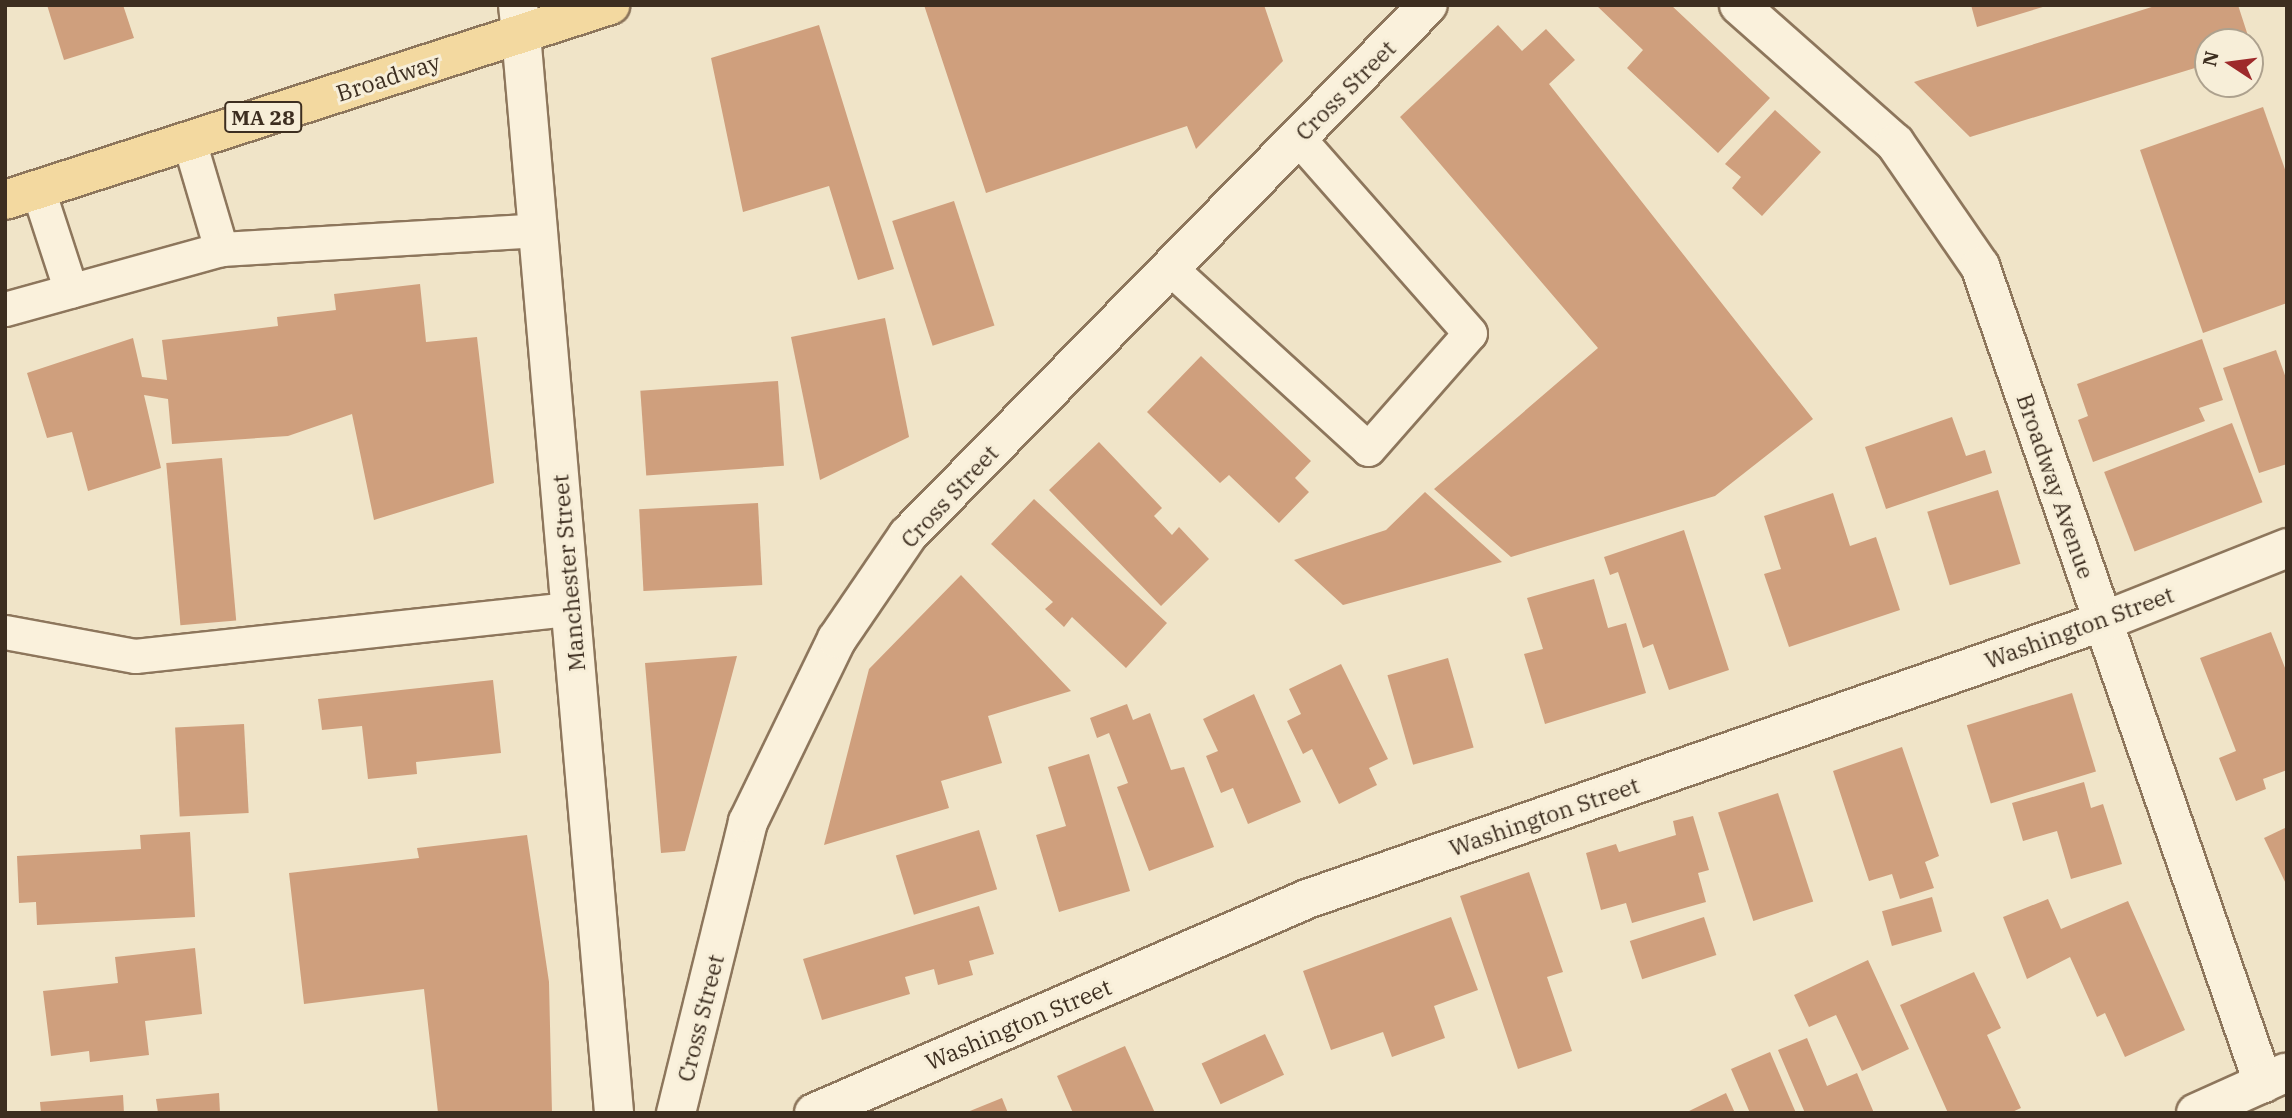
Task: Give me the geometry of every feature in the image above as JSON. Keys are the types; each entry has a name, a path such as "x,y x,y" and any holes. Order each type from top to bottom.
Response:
{"main road":[{"name":"Broadway","path":"22,195 189,141 520,19 610,5"}],"street":[{"name":"Cross Street","path":"676,1113 748,822 837,639 908,536 1428,5"},
{"name":"Broadway Avenue","path":"1739,5 1895,143 1980,266 2104,621 2275,1077"},
{"name":"Manchester Street","path":"520,19 614,1113"},
{"name":"Washington Street","path":"814,1113 1307,899 2104,621 2287,548"},
{"path":"2196,1113 2275,1077"}],"lane":[{"path":"1170,268 1368,449 1470,333 1297,138"},
{"path":"189,141 221,249"},
{"path":"22,195 71,291"},
{"path":"5,309 221,249 539,230"},
{"path":"5,632 135,656 571,609"}],"building":[{"path":"47,5 123,5 134,38 64,60"},
{"path":"924,5 1264,5 1283,61 1196,149 1187,126 986,193"},
{"path":"1596,5 1671,5 1770,98 1718,153 1627,68 1643,50"},
{"path":"1971,5 2046,5 2046,6 1977,27"},
{"path":"2158,5 2238,5 2245,28 2194,28 2194,68 1970,137 1914,82"},
{"path":"819,25 894,269 858,280 829,186 743,212 711,58"},
{"path":"1498,25 1522,51 1546,29 1575,60 1549,84 1813,419 1715,496 1511,557 1434,489 1598,348 1400,117"},
{"path":"2263,107 2287,175 2287,303 2203,333 2140,150"},
{"path":"1775,110 1821,152 1762,216 1732,188 1741,177 1725,164"},
{"path":"954,201 994,326 933,346 892,221"},
{"path":"420,284 426,342 477,337 494,483 374,520 352,414 288,436 172,444 168,399 144,395 161,468 88,491 72,432 47,438 27,373 133,338 142,377 167,380 162,340 278,326 277,317 336,310 334,294"},
{"path":"885,318 909,437 820,480 791,337"},
{"path":"2202,339 2223,400 2199,408 2205,421 2093,462 2078,420 2088,416 2077,384"},
{"path":"2276,350 2287,381 2287,464 2259,473 2223,368"},
{"path":"1201,356 1311,461 1295,478 1309,492 1279,523 1229,475 1220,483 1147,412"},
{"path":"778,381 784,466 646,475 640,391"},
{"path":"1952,417 1966,456 1985,450 1992,473 1886,509 1865,447"},
{"path":"2232,423 2262,502 2135,551 2104,472"},
{"path":"1099,442 1162,508 1154,516 1172,535 1179,527 1209,559 1161,606 1049,490"},
{"path":"222,458 236,620 180,625 166,463"},
{"path":"1998,490 2021,564 1950,585 1927,512"},
{"path":"1425,492 1502,562 1343,605 1294,560 1386,530"},
{"path":"1833,493 1850,546 1876,537 1900,610 1789,647 1764,574 1781,569 1764,516"},
{"path":"1034,499 1167,623 1126,668 1072,617 1064,627 1045,609 1053,602 991,544"},
{"path":"758,503 762,585 643,591 639,509"},
{"path":"1684,530 1729,670 1669,690 1653,644 1643,648 1618,572 1610,575 1604,557"},
{"path":"961,575 1071,691 988,716 1002,763 941,781 949,808 824,845 869,669"},
{"path":"1594,579 1608,628 1626,623 1646,693 1545,724 1524,654 1543,649 1527,598"},
{"path":"2271,632 2287,673 2287,770 2263,779 2266,789 2236,801 2219,758 2236,751 2200,658"},
{"path":"737,656 685,851 661,853 645,663"},
{"path":"1448,658 1474,747 1413,765 1387,675"},
{"path":"1341,664 1388,759 1369,768 1377,785 1339,804 1312,749 1303,754 1287,721 1301,714 1289,689"},
{"path":"493,680 501,753 416,762 417,774 368,779 362,726 322,730 318,699"},
{"path":"2072,693 2096,771 1991,804 1967,725"},
{"path":"1254,694 1301,802 1248,824 1233,788 1221,793 1206,756 1218,751 1203,719"},
{"path":"1127,704 1133,720 1150,713 1171,770 1184,767 1214,847 1149,871 1117,787 1128,783 1109,733 1097,738 1090,718"},
{"path":"244,724 249,813 180,816 175,728"},
{"path":"1902,747 1939,856 1925,862 1934,888 1900,899 1892,874 1869,881 1833,771"},
{"path":"1089,754 1130,891 1059,912 1036,835 1066,826 1048,767"},
{"path":"2084,782 2091,808 2103,804 2122,864 2071,879 2057,831 2023,841 2012,803"},
{"path":"1778,793 1813,901 1753,921 1718,812"},
{"path":"1693,816 1709,870 1698,873 1706,902 1632,923 1626,903 1601,910 1586,853 1616,844 1619,852 1676,835 1673,821"},
{"path":"2287,827 2287,886 2264,838"},
{"path":"979,830 997,889 914,915 896,855"},
{"path":"190,832 195,917 37,925 36,902 19,903 17,856 141,849 140,835"},
{"path":"527,835 549,982 552,1113 438,1113 424,989 304,1004 289,873 419,858 417,848"},
{"path":"1529,872 1563,972 1547,977 1572,1051 1518,1069 1460,896"},
{"path":"1932,897 1942,932 1892,946 1882,911"},
{"path":"2048,899 2061,929 2128,901 2185,1030 2125,1057 2105,1013 2097,1017 2070,957 2027,979 2003,917"},
{"path":"979,906 994,954 969,961 973,975 938,985 934,969 905,977 910,994 822,1020 803,959"},
{"path":"1451,917 1478,990 1434,1006 1445,1038 1392,1057 1383,1032 1331,1050 1303,971"},
{"path":"1704,917 1716,955 1642,979 1630,941"},
{"path":"195,948 202,1014 145,1021 149,1055 90,1062 89,1051 51,1056 43,991 118,983 115,957"},
{"path":"1868,960 1909,1049 1862,1071 1836,1015 1809,1027 1794,995"},
{"path":"1974,972 2001,1028 1987,1035 2021,1108 2010,1113 1948,1113 1900,1005"},
{"path":"1265,1034 1284,1075 1221,1104 1202,1064"},
{"path":"1807,1038 1827,1086 1857,1073 1874,1113 1805,1113 1778,1050"},
{"path":"1125,1046 1155,1113 1073,1113 1057,1076"},
{"path":"1770,1052 1796,1113 1750,1113 1731,1069"},
{"path":"219,1093 220,1113 158,1113 156,1099"},
{"path":"1726,1093 1735,1113 1685,1113"},
{"path":"123,1095 124,1113 41,1113 40,1102"},
{"path":"1002,1098 1008,1113 965,1113"}]}
